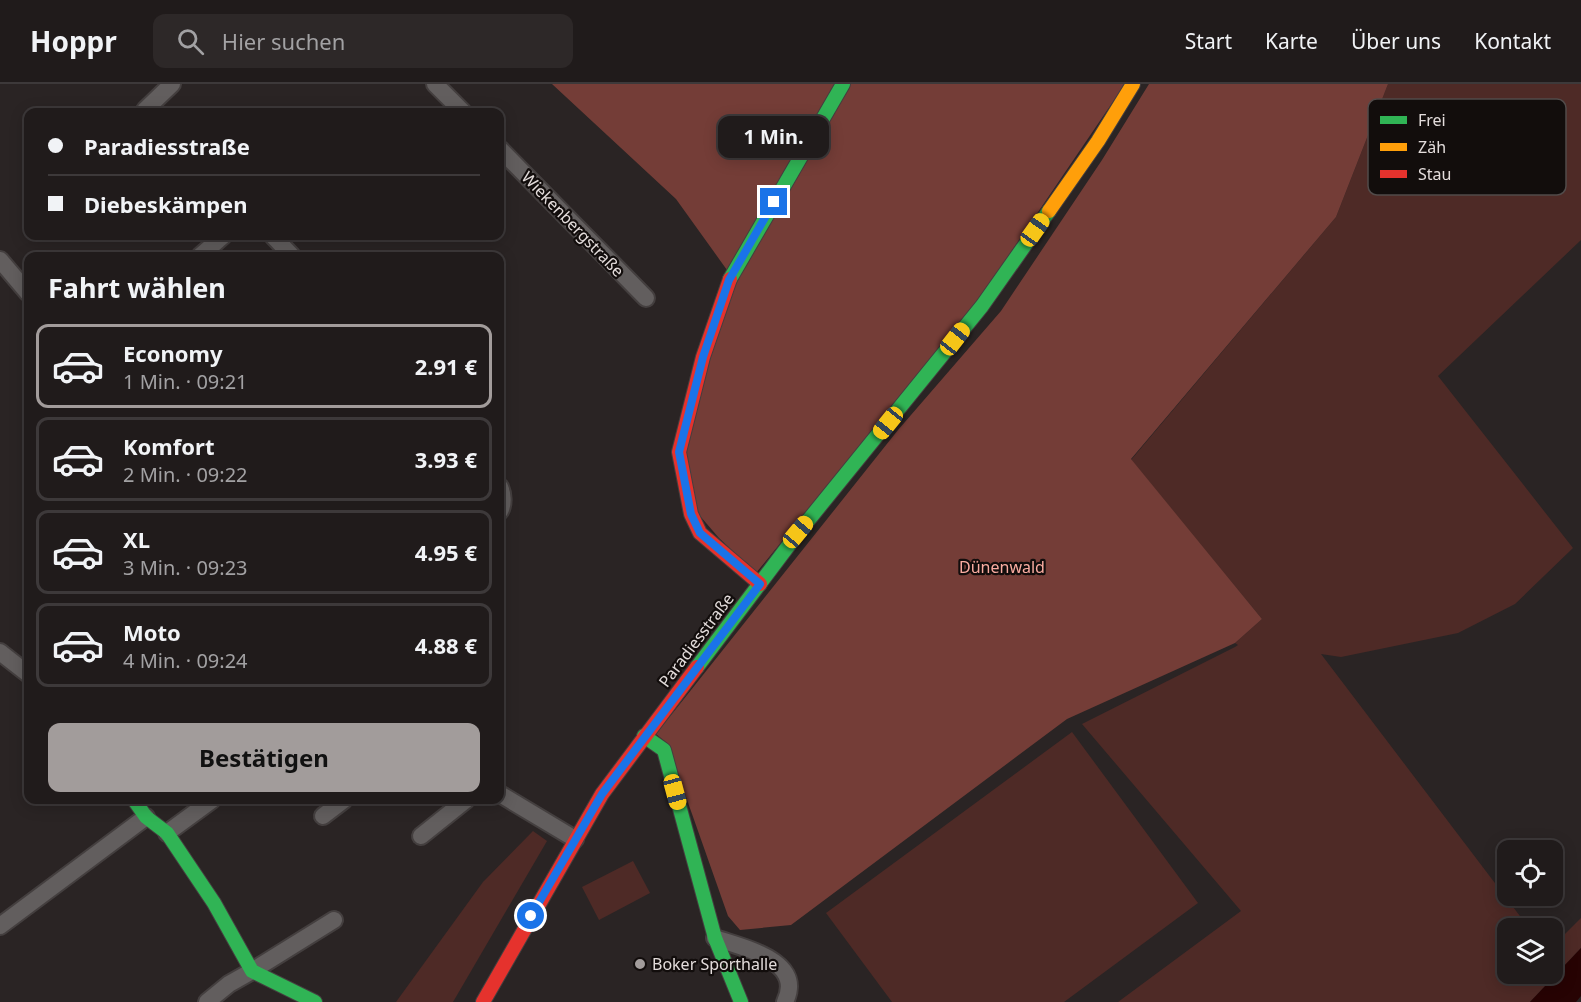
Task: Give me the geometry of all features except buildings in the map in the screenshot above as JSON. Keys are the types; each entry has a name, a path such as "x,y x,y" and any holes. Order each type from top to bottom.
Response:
{"street":[{"path":"147,108 172,84"},
{"path":"435,84 460,108"},
{"path":"760,584 700,533 691,514 679,452 703,357 729,280 843,84"},
{"name":"Paradiesstraße","path":"483,1002 602,794 798,532 982,306 1098,141 1133,84"},
{"name":"Wiekenbergstraße","path":"504,153 646,298"},
{"path":"205,252 218,240"},
{"path":"277,240 288,252"},
{"path":"0,260 24,288"},
{"path":"0,652 24,671"},
{"path":"644,736 664,750 715,938 741,1002"},
{"path":"504,796 561,829 575,840"},
{"path":"137,804 146,817 166,833 214,903 252,971 315,1002"},
{"path":"166,833 206,804"},
{"path":"323,816 339,804"},
{"path":"421,836 461,804"},
{"path":"1,924 146,817"},
{"path":"207,1002 229,984 334,920"},
{"path":"715,938 770,958 781,966 789,980 790,991 785,1002"}],"shaded area":[{"path":"1388,84 1581,84 1581,240 1438,376 1573,548 1515,604 1458,633 1341,657 1321,654 1497,886 1497,906 1512,906 1521,918 1497,918 1497,984 1547,984 1530,1002 1118,1002 1241,911 1082,724 1235,647 1238,645 1235,643 1262,619 1131,460 1336,217 1368,135 1368,195 1566,195 1566,99 1382,99"},
{"path":"1072,732 1198,903 1064,1002 892,1002 826,913"},
{"path":"533,831 547,841 453,1002 396,1002 483,882"},
{"path":"633,861 650,893 599,920 582,887"},
{"path":"1581,918 1581,948 1563,967 1563,936"},
{"path":"1581,948 1581,996 1576,1002 1530,1002 1547,984 1563,984 1563,967"}],"green space":[{"path":"552,84 1125,84 977,302 756,573 719,538 694,509 686,453 727,270 676,199"},
{"name":"Dünenwald","path":"1149,84 1388,84 1382,99 1368,99 1368,135 1336,217 1131,459 1262,619 1235,643 1067,719 791,925 740,930 728,916 667,743 656,734 898,430 1001,311 1102,160"}],"traffic: fast":[{"path":"730,279 843,84"},
{"path":"697,667 798,533 982,306 1049,211"},
{"path":"644,736 664,750 715,938 741,1002"},
{"path":"137,804 146,817 167,833 214,903 252,971 315,1002"}],"traffic: slow":[{"path":"1049,211 1098,141 1133,84"}],"traffic: jam":[{"path":"730,279 703,357 679,452 691,514 700,533 760,584"},
{"path":"483,1002 602,794 697,667"}],"place":[{"name":"Boker Sporthalle","path":"640,964"}],"route":[{"path":"531,916 602,794 760,584 700,533 691,514 679,452 703,357 729,280 774,202"}]}
